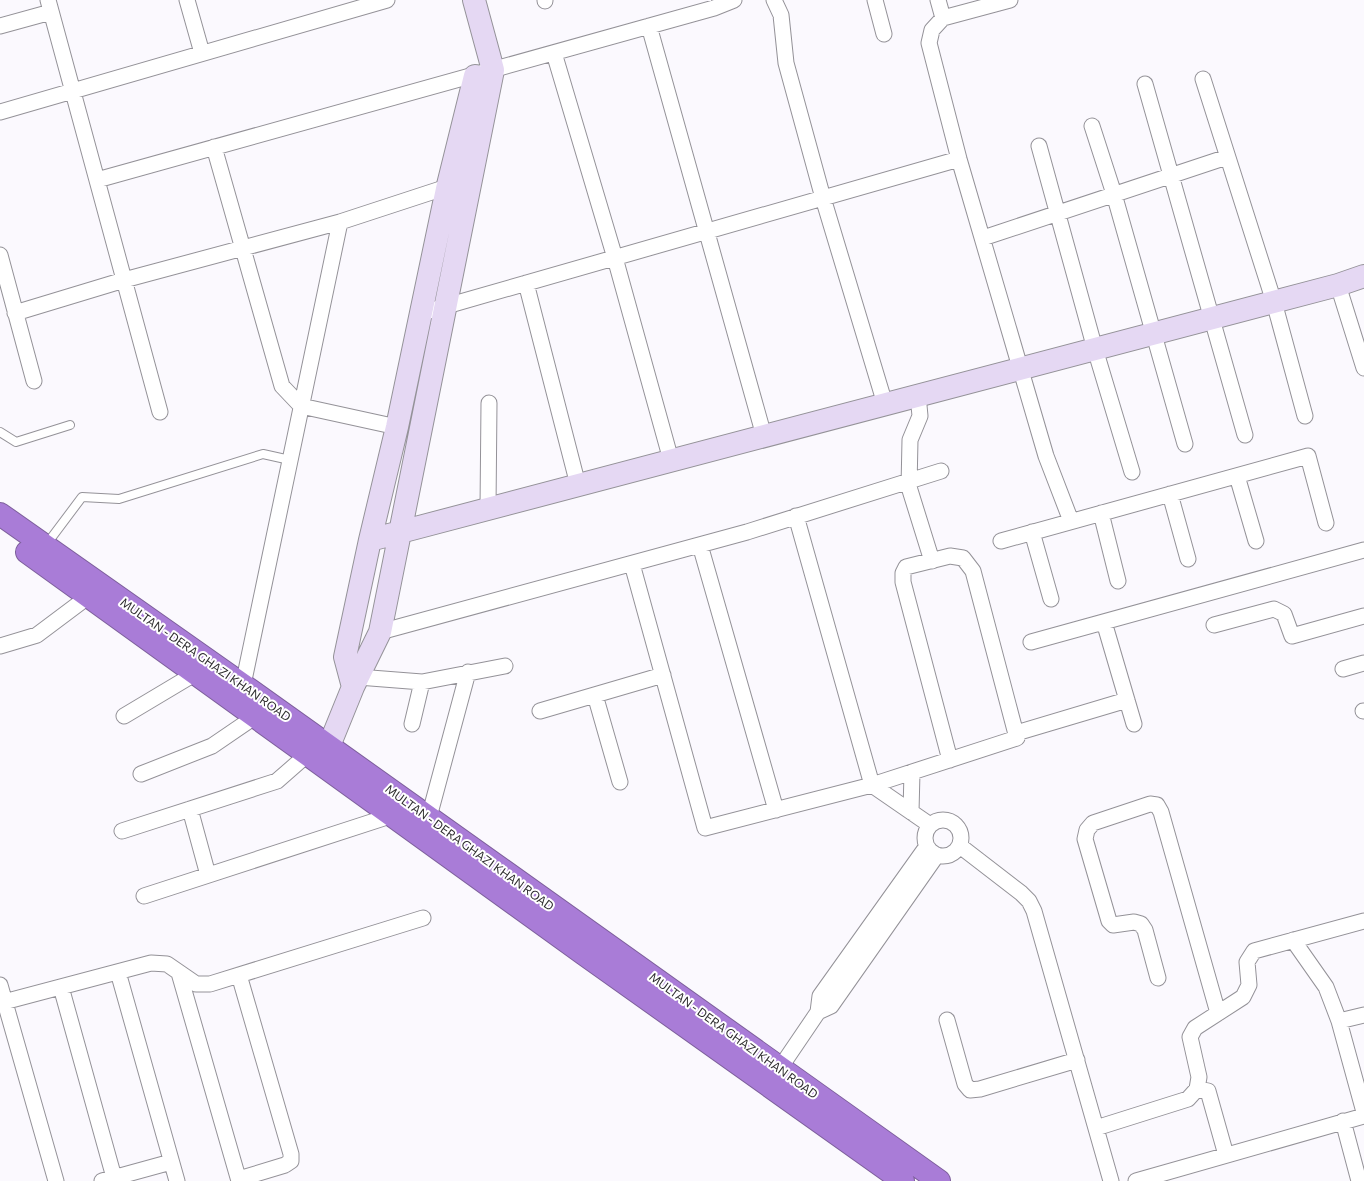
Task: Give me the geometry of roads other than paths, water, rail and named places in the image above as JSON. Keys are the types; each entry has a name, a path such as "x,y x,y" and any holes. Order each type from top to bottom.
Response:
{"highway":[{"name":"MULTAN - DERA GHAZI KHAN ROAD","path":"0,514 243,684 429,817 903,1181"},
{"name":"MULTAN - DERA GHAZI KHAN ROAD","path":"0,532 393,815 692,1018 780,1068 939,1181"}],"street":[{"path":"187,0 202,53"},
{"path":"0,112 387,0"},
{"path":"329,746 355,682 380,632 474,174 484,73 474,0"},
{"path":"97,180 484,73 714,8 734,0"},
{"path":"774,0 781,15 786,63 822,198 885,404"},
{"path":"875,0 884,34"},
{"path":"938,0 943,18"},
{"path":"1003,1 943,18 932,30 929,43 959,159 1046,456 1071,521"},
{"path":"0,26 49,6 160,412"},
{"path":"649,26 764,436"},
{"path":"554,53 615,258 671,460"},
{"path":"355,682 345,656 422,313 447,189 484,73"},
{"path":"1203,79 1274,302 1305,416"},
{"path":"1145,84 1245,435"},
{"path":"1092,126 1114,194 1186,444"},
{"path":"1039,146 1095,349 1132,472"},
{"path":"214,147 282,386 301,406 397,426"},
{"path":"983,238 1227,157"},
{"path":"422,313 959,159"},
{"path":"15,313 124,280 340,222 447,189 474,174"},
{"path":"243,684 340,222"},
{"path":"0,255 34,382"},
{"path":"370,540 1274,302 1338,285 1364,276"},
{"path":"526,283 578,485"},
{"path":"1338,285 1364,368"},
{"path":"918,395 920,416 910,440 909,487 932,561"},
{"path":"488,508 489,403"},
{"path":"1001,541 1308,456 1326,523"},
{"path":"380,632 700,545 941,471"},
{"path":"1237,476 1256,541"},
{"path":"1170,494 1188,559"},
{"path":"1101,513 1118,581"},
{"path":"796,516 872,785 930,825"},
{"path":"1032,532 1051,599"},
{"path":"700,545 776,810"},
{"path":"1031,642 1364,550"},
{"path":"632,564 705,828 872,785 912,772 950,760 1018,738 973,571 963,558 950,556 906,567 903,573 903,582 950,760"},
{"path":"0,646 37,635 89,596"},
{"path":"1214,625 1274,609 1284,614 1292,636 1364,616"},
{"path":"1104,622 1134,724"},
{"path":"1343,669 1364,663"},
{"path":"355,682 422,682 505,666"},
{"path":"429,817 468,672"},
{"path":"124,716 196,673"},
{"path":"540,711 663,675"},
{"path":"412,724 422,682"},
{"path":"595,695 620,782"},
{"path":"1016,733 1126,700"},
{"path":"141,774 212,746 256,716"},
{"path":"122,831 277,781 309,754"},
{"path":"911,812 912,772"},
{"path":"1158,978 1145,930 1140,924 1134,922 1113,925 1109,921 1085,839 1087,830 1093,824 1150,804 1157,805 1161,812 1218,1013"},
{"path":"190,809 208,875"},
{"path":"144,896 393,815"},
{"path":"943,819 950,821 960,831 962,838 960,846 950,855 932,851 925,839 926,831 930,825 936,821 943,819"},
{"path":"960,846 1029,901 1034,912 1112,1181"},
{"path":"780,1068 818,1012 831,1006 932,851"},
{"path":"2,1003 150,963 167,964 196,984 210,984 423,918"},
{"path":"1096,1128 1188,1099 1197,1089 1200,1077 1190,1037 1195,1028 1243,998 1249,985 1248,962 1254,951 1364,920"},
{"path":"1293,940 1326,987 1339,1021 1364,1112"},
{"path":"118,972 177,1181"},
{"path":"179,973 239,1180 285,1165 291,1161 291,1154 239,975"},
{"path":"0,985 2,1003 56,1181"},
{"path":"61,987 110,1180 171,1162"},
{"path":"1339,1021 1364,1015"},
{"path":"947,1020 965,1084 970,1090 980,1089 1077,1060"},
{"path":"1197,1089 1208,1091 1226,1155"},
{"path":"1136,1181 1342,1121 1364,1116"},
{"path":"1342,1121 1359,1181"}],"lane":[{"path":"0,432 16,442 70,424"},
{"path":"45,546 82,497 119,499 263,454 290,460"}]}
